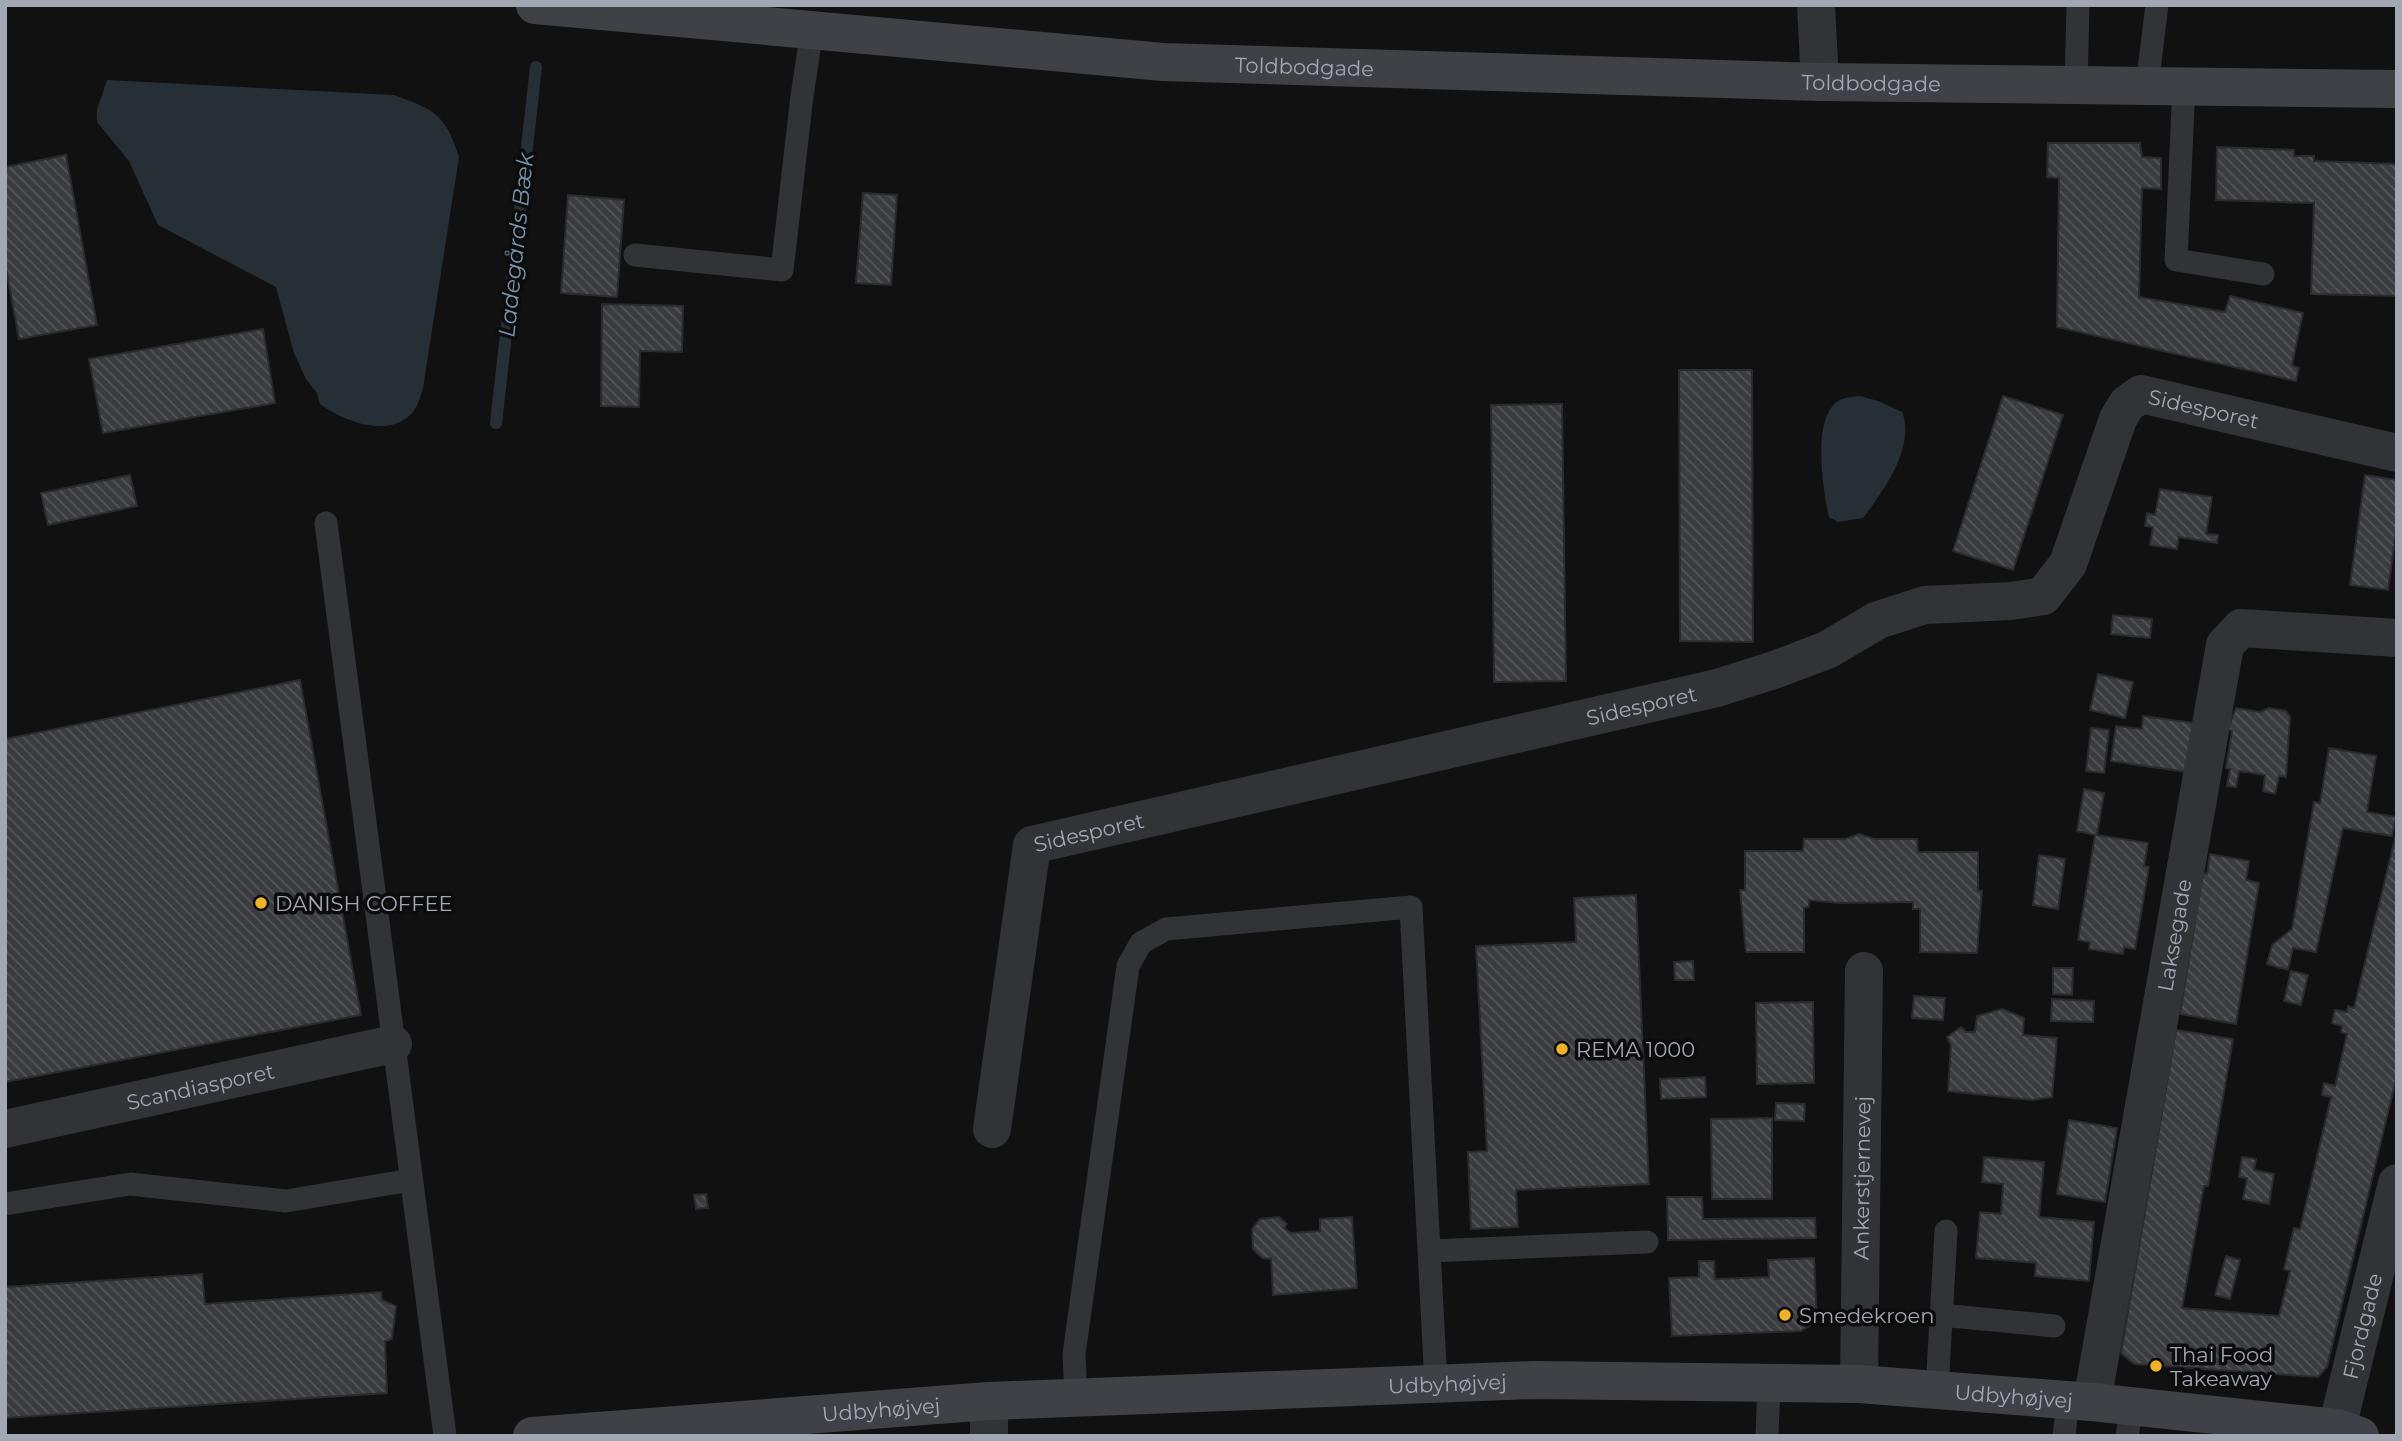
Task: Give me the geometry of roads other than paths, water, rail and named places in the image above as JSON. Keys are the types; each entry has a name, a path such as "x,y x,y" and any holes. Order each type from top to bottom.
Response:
{"street":[{"name":"Toldbodgade","path":"535,5 615,9 1163,62 1820,82 2397,89"},
{"path":"1816,5 1820,82"},
{"name":"Sidesporet","path":"992,1129 1032,845 1717,688 1827,650 1878,620 1925,605 2011,601 2043,596 2068,564 2118,419 2127,404 2141,394 2397,453"},
{"name":"Laksegade","path":"2075,1413 2225,645 2241,628 2397,638"},
{"name":"Ankerstjernevej","path":"1858,1384 1864,971"},
{"name":"Scandiasporet","path":"5,1129 393,1044"},
{"name":"Fjordgade","path":"2348,1432 2397,1183"},
{"name":"Udbyhøjvej","path":"532,1436 989,1418 1076,1398 1535,1380 1858,1384 1937,1390 2130,1421 2348,1432"}],"lane":[{"path":"2076,85 2078,5"},
{"path":"2157,5 2176,260 2263,274"},
{"path":"635,256 782,270 812,30"},
{"path":"326,523 445,1436"},
{"path":"1076,1398 1074,1354 1128,966 1141,943 1166,929 1411,907 1436,1384"},
{"path":"5,1204 130,1184 286,1201 411,1180"},
{"path":"1937,1390 1946,1231"},
{"path":"1429,1251 1647,1241"},
{"path":"1941,1315 2054,1326"},
{"path":"1768,1436 1769,1383"}],"waterway":[{"name":"Ladegårds Bæk","path":"496,423 536,67"}],"place":[{"name":"DANISH COFFEE","path":"261,903"},
{"name":"REMA 1000","path":"1562,1049"},
{"name":"Smedekroen","path":"1785,1315"},
{"name":"Thai Food Takeaway","path":"2156,1366"}]}
